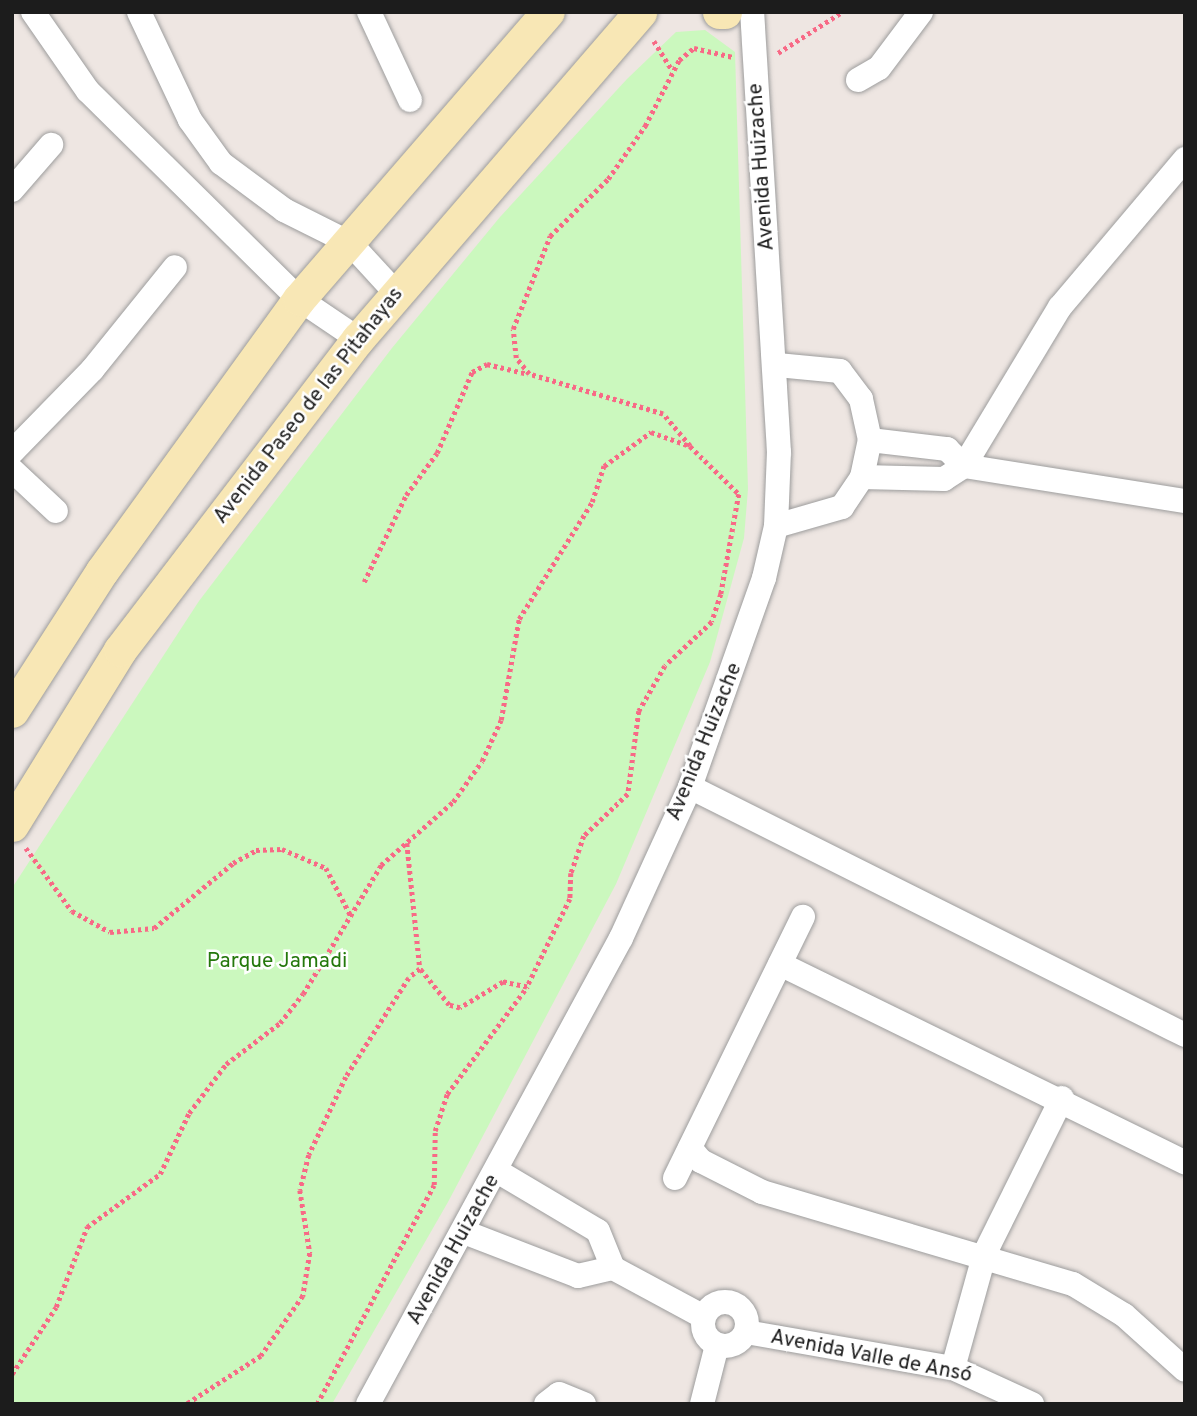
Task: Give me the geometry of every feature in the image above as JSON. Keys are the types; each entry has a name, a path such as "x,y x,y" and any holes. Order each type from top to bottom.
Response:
{"street":[{"path":"33,12 88,90 299,299 358,339"},
{"path":"139,12 190,120 221,163 284,210 350,243 395,292"},
{"path":"369,12 410,100"},
{"path":"12,711 102,571 299,299 548,12"},
{"name":"Avenida Paseo de las Pitahayas","path":"16,834 120,650 395,292 640,12"},
{"path":"719,12 725,12"},
{"name":"Avenida Huizache","path":"368,1404 464,1232 621,938 690,788 743,650 776,526 777,365 752,12"},
{"path":"858,80 879,68 921,12"},
{"path":"12,190 51,145"},
{"path":"862,477 944,479 964,466 1060,307 1185,159"},
{"path":"12,452 92,370 175,267"},
{"path":"776,526 831,514 862,477 870,440 861,399 840,371 777,365"},
{"path":"870,440 947,449 964,466 1184,499"},
{"path":"12,470 56,510"},
{"path":"690,788 1185,1035"},
{"path":"675,1178 803,918"},
{"path":"780,964 1062,1098 1185,1162"},
{"path":"953,1368 985,1253 1062,1098"},
{"path":"690,1148 701,1161 762,1192 872,1230 985,1253 1073,1284 1124,1315 1185,1370"},
{"path":"497,1171 598,1231 613,1268 704,1317"},
{"path":"464,1232 578,1276 613,1268"},
{"path":"733,1303 745,1315 746,1332 734,1345 717,1345 705,1334 704,1317 716,1304 733,1303"},
{"name":"Avenida Valle de Ansó","path":"746,1332 953,1368 1032,1404"},
{"path":"702,1404 717,1345"},
{"path":"547,1404 559,1394 584,1404"}],"path":[{"path":"529,374 516,358 513,329 550,236 608,179 645,126 679,60 694,48 755,60 783,52 842,12"},
{"path":"317,1404 434,1185 435,1131 447,1094 479,1043 512,1013 527,987 570,899 570,873 584,836 628,794 639,711 665,666 712,622 721,593 739,495 690,446 663,414 487,364 472,372 437,453 407,495 364,582"},
{"path":"12,1374 56,1307 88,1227 160,1174 189,1113 226,1064 280,1023 352,917 381,865 453,803 482,761 501,720 519,619 592,502 604,466 651,432 690,446"},
{"path":"16,834 43,864 72,911 110,932 154,928 233,863 256,850 282,849 326,868 352,917"},
{"path":"407,844 419,969 449,1006 460,1008 503,982 527,987"},
{"path":"187,1404 261,1356 303,1296 310,1252 300,1190 309,1155 366,1042 419,969"}],"green space":[{"name":"Parque Jamadi","path":"705,30 735,52 748,489 744,538 710,662 616,884 448,1202 332,1404 12,1404 12,888 199,601 392,348 500,217 627,79 676,32"}]}
